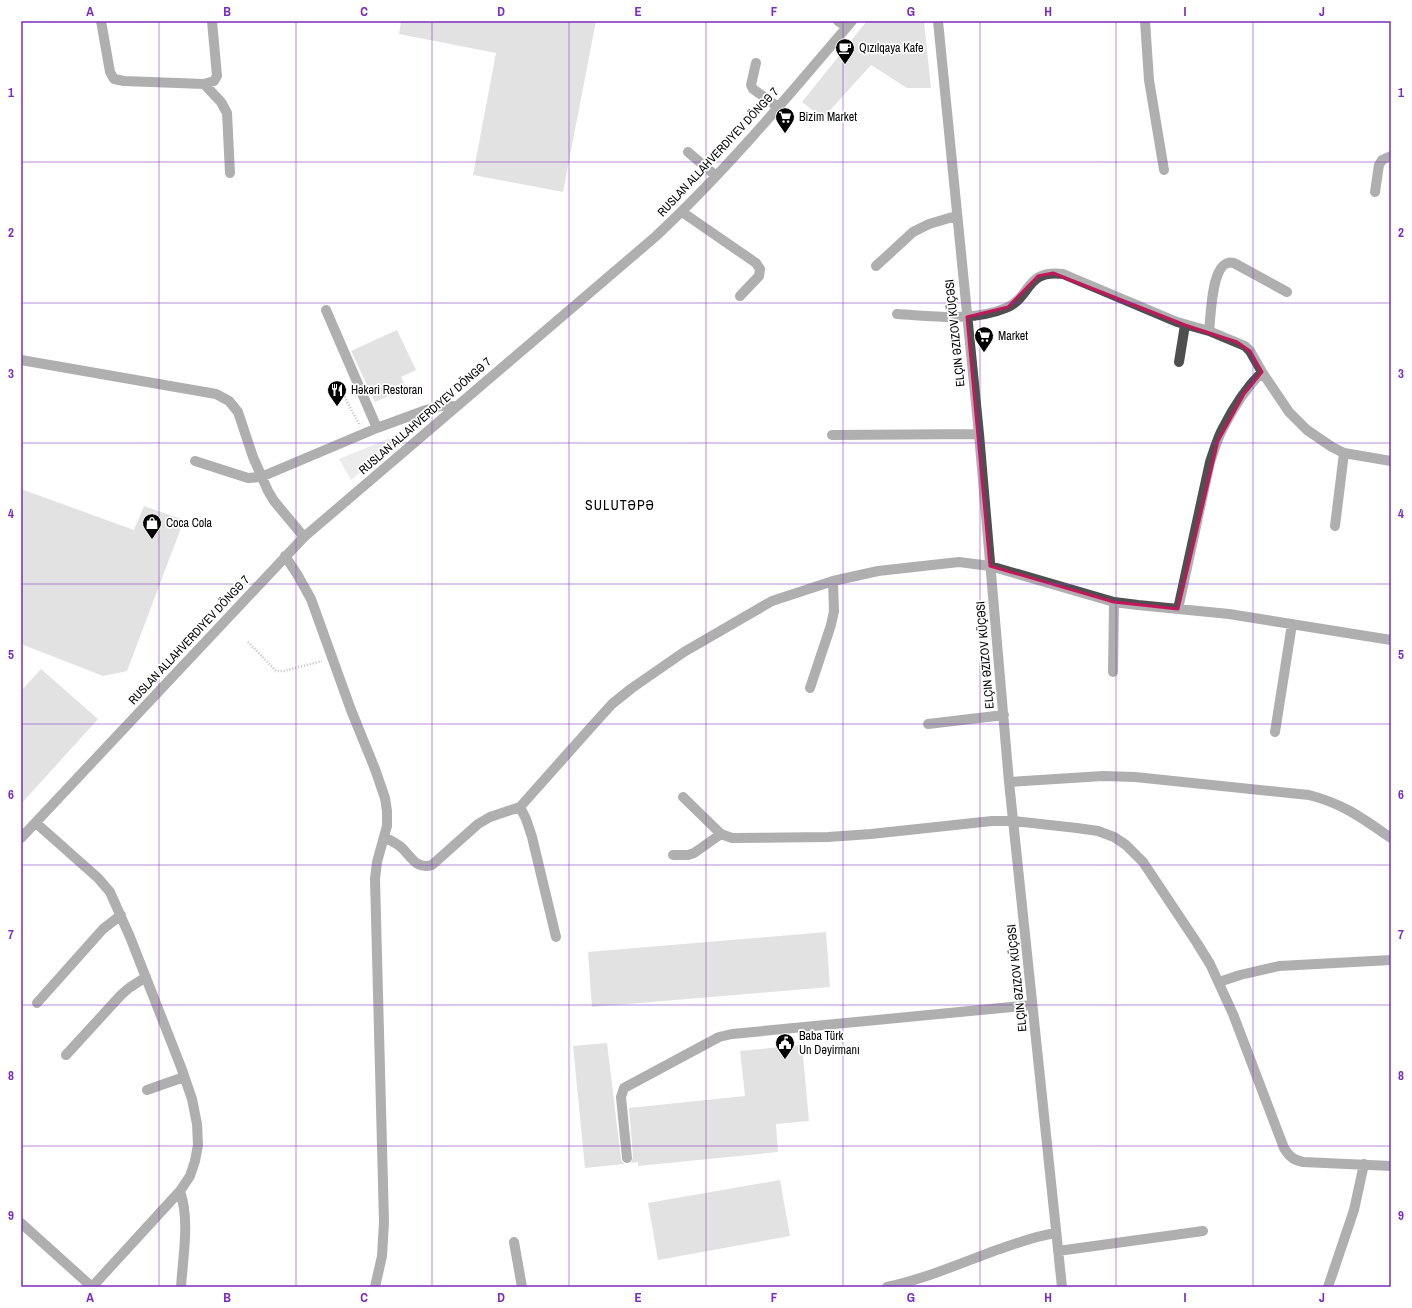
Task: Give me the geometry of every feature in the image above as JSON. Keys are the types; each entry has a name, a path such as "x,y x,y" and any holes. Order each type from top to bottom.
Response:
{"street":[{"path":"101,21 110,72 114,79 124,81 204,84 214,81 217,76 212,21"},
{"path":"838,21 850,24"},
{"name":"ELÇIN ƏZIZOV KÜÇƏSI","path":"938,21 956,216 979,434 1009,782 1062,1287"},
{"path":"1145,21 1148,80 1164,170"},
{"name":"RUSLAN ALLAHVERDIYEV DÖNGƏ 7","path":"21,838 304,537 643,248 682,212 778,107 850,24"},
{"path":"756,63 751,85 753,89 778,107"},
{"path":"204,84 221,102 227,113 230,173"},
{"path":"688,152 716,176"},
{"path":"1375,192 1379,165 1382,160 1391,156"},
{"path":"682,212 756,263 760,269 759,276 740,296"},
{"path":"876,266 913,232 929,224 956,216"},
{"path":"1209,331 1217,274 1227,263 1234,263 1287,292"},
{"path":"897,314 967,317 996,311 1008,307 1018,299 1038,276 1053,272 1063,274 1185,325 1209,331 1244,346 1250,351 1262,372 1297,422 1332,448 1344,453 1391,462"},
{"path":"326,310 376,428"},
{"path":"1179,362 1185,325"},
{"path":"21,360 216,394 228,401 238,412 261,477 274,501 304,537"},
{"path":"1178,609 1210,462 1223,428 1244,394 1262,372"},
{"path":"195,461 248,478 261,477 376,428 436,407 446,405 456,407"},
{"path":"832,435 979,434"},
{"path":"1335,526 1344,453"},
{"path":"285,556 311,599 351,710 375,769 387,811 387,826 377,862 375,879 384,1222 382,1256 374,1287"},
{"path":"384,837 401,847 417,864 425,867 432,864 478,824 490,817 520,807 612,704 632,688 684,652 772,601 833,581 878,571 959,562 990,566 1114,602 1229,614 1391,640"},
{"path":"810,688 831,625 834,611 833,581"},
{"path":"1113,672 1114,602"},
{"path":"1275,732 1292,624"},
{"path":"928,724 1004,715"},
{"path":"1009,782 1103,776 1135,777 1309,795 1328,800 1354,812 1391,838"},
{"path":"684,797 721,834 732,838 828,837 992,821 1014,821 1098,831 1114,837 1126,845 1143,862 1198,943 1219,982 1233,1014 1284,1148 1289,1156 1294,1160 1303,1162 1364,1164 1390,1163"},
{"path":"520,807 532,837 556,937"},
{"path":"21,1223 92,1287 180,1191 190,1176 198,1145 197,1124 192,1099 146,978 121,915 110,892 98,878 36,823"},
{"path":"673,855 688,855 694,853 721,834"},
{"path":"37,1003 103,929 121,915"},
{"path":"1219,982 1246,973 1279,966 1391,960"},
{"path":"66,1054 121,995 129,988 146,978"},
{"path":"627,1158 621,1097 624,1088 719,1037 732,1034 1032,1006"},
{"path":"147,1090 184,1077"},
{"path":"1328,1287 1354,1210 1364,1164"},
{"path":"180,1191 186,1216 181,1287"},
{"path":"1058,1251 1203,1231"},
{"path":"887,1287 922,1282 1023,1241 1042,1235 1056,1233"},
{"path":"514,1242 522,1287"}],"path":[{"path":"343,394 364,433"},
{"path":"248,642 276,671 284,671 332,658"}],"highlighted area":[{"path":"1053,273 1185,325 1237,342 1250,351 1262,372 1244,394 1218,441 1178,609 1114,602 990,566 967,317 1008,307 1038,276"}],"shaded area":[{"path":"414,428 351,480 339,459"}],"building":[{"path":"401,21 596,21 563,192 473,175 496,53 399,34"},
{"path":"867,21 924,21 931,88 907,88 871,65 823,118 802,102"},
{"path":"397,330 416,370 401,377 406,388 375,402 351,351"},
{"path":"21,489 134,530 144,506 184,520 127,671 103,676 21,644"},
{"path":"41,669 98,719 21,804 21,691"},
{"path":"826,932 830,987 592,1007 588,952"},
{"path":"607,1043 621,1159 624,1164 585,1168 573,1046"},
{"path":"802,1045 809,1121 776,1124 778,1152 638,1166 638,1162 631,1163 633,1157 629,1108 745,1096 740,1051"},
{"path":"780,1180 790,1236 658,1260 648,1203"}],"place":[{"name":"Qızılqaya Kafe","path":"845,65"},
{"name":"Bizim Market","path":"785,134"},
{"name":"Market","path":"984,353"},
{"name":"Həkəri Restoran","path":"337,407"},
{"name":"Coca Cola","path":"152,540"},
{"name":"Baba Türk Un Dəyirmanı","path":"785,1060"}],"district":[{"name":"SULUTƏPƏ","path":"620,505"}]}
